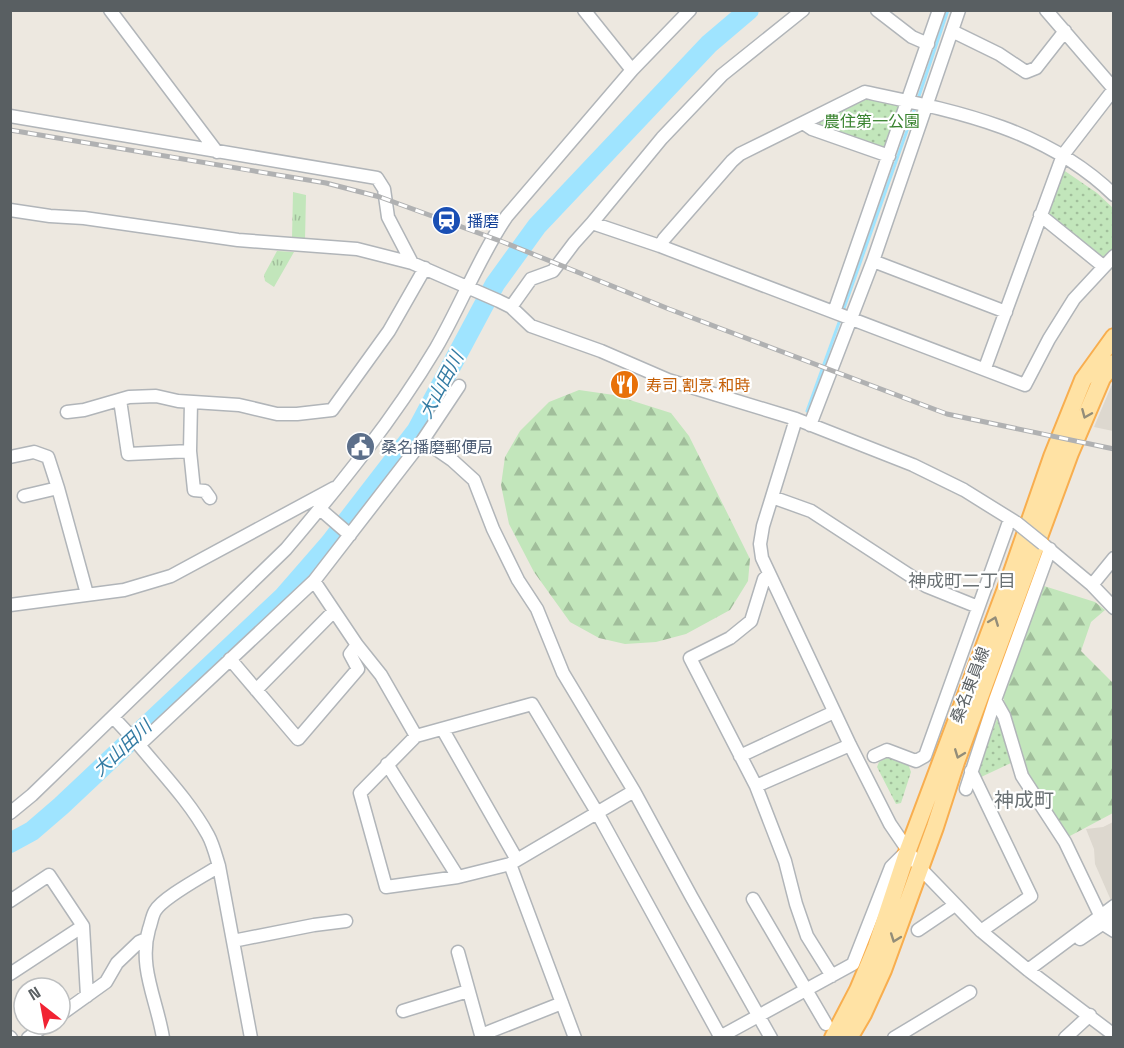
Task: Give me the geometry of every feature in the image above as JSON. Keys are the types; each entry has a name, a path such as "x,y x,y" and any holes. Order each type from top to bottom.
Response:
{"main road":[{"name":"桑名東員線","path":"830,1031 863,979 1052,457 1083,380 1113,338"},
{"name":"桑名東員線","path":"849,1038 883,970 956,762 1070,453 1102,378 1113,363"}],"street":[{"path":"110,10 217,152"},
{"path":"585,10 632,70"},
{"path":"10,813 115,719 322,512 337,486 400,406 470,288 492,238 507,216 632,70 690,10"},
{"path":"511,307 531,279 553,271 662,138 722,75 803,10"},
{"path":"877,10 912,37 928,44"},
{"path":"842,315 873,261 917,104 928,44 939,10"},
{"path":"810,424 889,156 952,31 959,10"},
{"path":"985,368 1063,155 1113,89 1046,10"},
{"path":"952,31 999,54 1026,72 1036,68 1065,31"},
{"path":"660,246 732,161 741,154 865,92 1006,127 1063,155 1113,195"},
{"path":"10,116 377,178 384,189 388,217 412,262"},
{"path":"803,123 812,129 889,156"},
{"path":"10,210 238,240 357,249 412,262 511,307 531,326 601,351 668,380 796,419 914,465 964,490 1014,521 1092,585 1113,608"},
{"path":"1040,215 1103,266"},
{"path":"592,223 660,246 1025,385 1049,339 1074,299 1113,256"},
{"path":"873,261 1006,312"},
{"path":"66,412 129,397 156,396 191,402 239,405 276,414 332,410 389,331 425,268"},
{"path":"137,743 314,580 423,440 459,386"},
{"path":"120,400 128,454 190,451"},
{"path":"191,402 190,451 194,490 205,491 210,498"},
{"path":"796,419 760,544 762,558 834,712 890,824 920,868 981,931 1029,971 1090,1015 1110,1034"},
{"path":"423,440 452,460 474,480 518,580 537,609 563,673 634,791 771,1038"},
{"path":"10,457 34,452 48,457 87,594"},
{"path":"10,605 124,590 171,576 337,486"},
{"path":"24,496 58,488"},
{"path":"772,497 811,511 926,586 978,607"},
{"path":"322,512 348,534"},
{"path":"874,756 887,750 916,761 925,756 978,607 1014,521"},
{"path":"966,789 1046,547"},
{"path":"1092,585 1113,558"},
{"path":"769,574 764,579 751,621 730,638 690,658 756,786 785,861 807,936 832,976"},
{"path":"314,580 357,645 381,675 416,736"},
{"path":"256,690 334,611"},
{"path":"230,659 298,739 358,669 350,654 357,645"},
{"path":"995,700 1004,716 1022,776 1065,842 1107,922"},
{"path":"634,791 598,814 513,862 458,877 386,887 360,793 416,736 532,704 598,814 720,1037 853,964 891,867 908,850"},
{"path":"740,756 834,712"},
{"path":"115,719 137,743 208,835 219,866 251,1038"},
{"path":"443,730 513,862 575,1038"},
{"path":"756,786 850,745"},
{"path":"387,764 458,877"},
{"path":"971,771 1031,896 981,931"},
{"path":"159,1035 144,953 154,912 163,902 219,866"},
{"path":"10,901 49,875 83,926 87,996"},
{"path":"753,898 830,1031"},
{"path":"918,930 955,905"},
{"path":"1029,971 1107,922 1113,906"},
{"path":"233,941 346,921"},
{"path":"10,974 83,926"},
{"path":"72,1007 106,982 117,963 139,942 146,939"},
{"path":"458,952 481,1036 562,1003"},
{"path":"403,1011 468,991"},
{"path":"894,1038 970,992"},
{"path":"1065,1038 1090,1015"}],"shaded area":[{"path":"1113,382 1114,431 1094,427"},
{"path":"1113,822 1113,905 1095,864 1094,849 1086,829 1103,827"}],"green space":[{"name":"農住第一公園","path":"863,96 899,104 902,111 891,145 884,147 820,126 819,121"},
{"path":"1062,169 1097,193 1113,208 1113,249 1105,257 1100,256 1048,211"},
{"path":"293,192 306,195 305,240 292,238"},
{"path":"277,251 294,252 274,287 265,281 264,275"},
{"path":"579,390 614,395 671,413 689,436 750,559 748,581 730,610 686,634 656,642 625,644 599,638 570,622 534,572 509,524 501,485 505,457 520,431 549,402"},
{"path":"1044,586 1095,602 1105,610 1091,622 1081,651 1113,683 1113,813 1068,837 1028,774 1003,697"},
{"path":"997,719 1000,720 1013,762 979,778 977,772"},
{"path":"888,757 908,764 911,772 901,803 896,804 877,767 879,762"}],"waterway":[{"name":"大山田川","path":"10,843 32,831 61,806 283,597 330,543 417,430 495,284 537,226 709,44 749,10"},
{"path":"918,99 948,10"},
{"path":"843,311 915,108"},
{"path":"807,411 841,317"}],"railway":[{"path":"10,130 326,183 380,197 503,242 669,309 947,414 1114,449"}],"place":[{"name":"播磨","path":"446,221"},
{"name":"寿司 割烹 和時","path":"625,385"},
{"name":"桑名播磨郵便局","path":"360,447"}],"district":[{"name":"神成町二丁目","path":"962,580"},
{"name":"神成町","path":"1024,800"}]}
